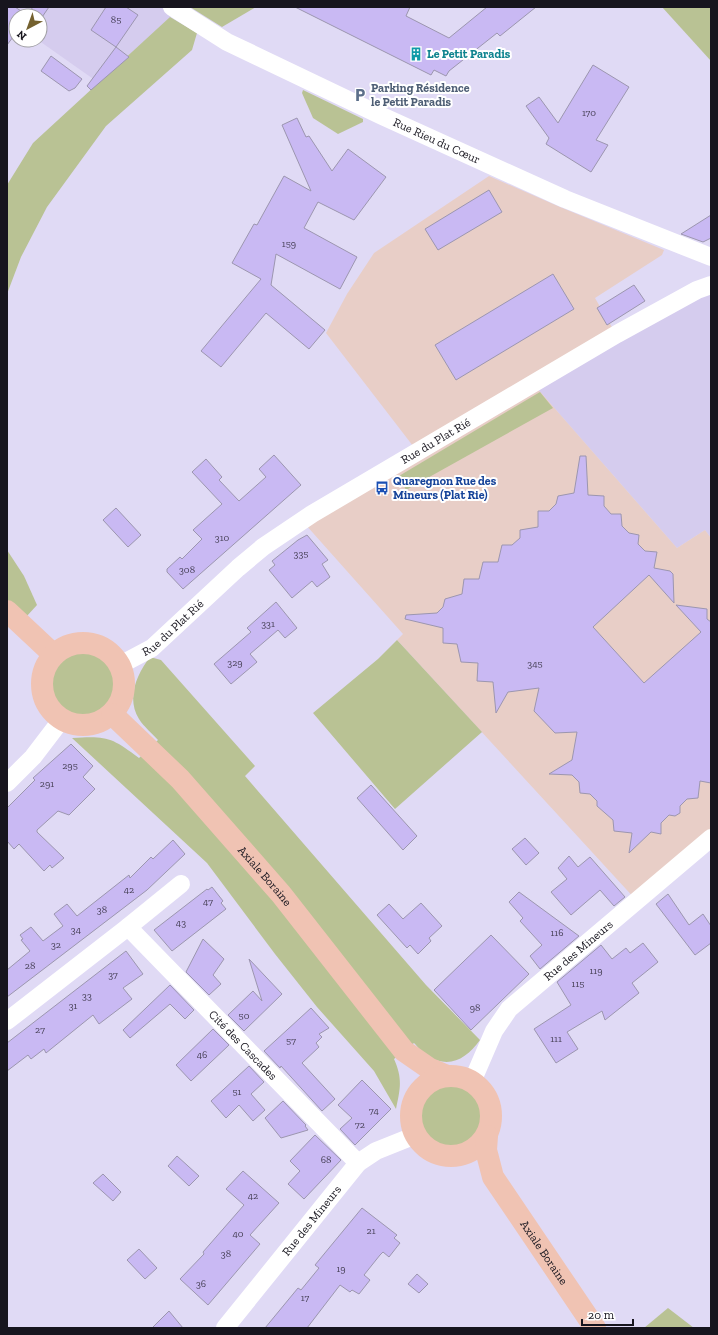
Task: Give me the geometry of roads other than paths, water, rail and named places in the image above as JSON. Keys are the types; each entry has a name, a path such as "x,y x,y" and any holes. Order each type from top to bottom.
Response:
{"main road":[{"path":"7,611 54,655"},
{"path":"77,643 90,643 108,651 120,665 124,678 124,691 120,704 112,714 93,724 72,724 62,719 52,711 45,701 42,689 42,676 46,665 54,655 64,647 77,643"},
{"name":"Axiale Boraine","path":"112,714 180,779 276,888 404,1051"},
{"path":"404,1051 430,1069 447,1076 460,1077 472,1082 482,1090 489,1102 492,1114 487,1136 486,1150 488,1164 493,1177"},
{"path":"404,1051 411,1071 416,1097 412,1116 416,1135 431,1150 440,1155 451,1156 462,1155 472,1151 487,1136"},
{"path":"416,1097 424,1087 435,1080 447,1076"},
{"path":"451,1156 481,1168 493,1177"},
{"name":"Axiale Boraine","path":"493,1177 595,1328"}],"street":[{"name":"Rue Rieu du Cœur","path":"172,7 227,42 382,116 565,199 711,257"},
{"name":"Rue du Plat Rié","path":"120,665 152,648 238,568 263,547 312,514 617,334 697,290 711,284"},
{"path":"7,784 33,757 62,719"},
{"name":"Rue des Mineurs","path":"472,1082 494,1031 509,1009 711,838"},
{"path":"7,1021 181,884"},
{"name":"Cité des Cascades","path":"128,927 358,1163"},
{"name":"Rue des Mineurs","path":"225,1328 358,1163 376,1151 416,1135"}],"place":[{"name":"Le Petit Paradis","path":"416,54"},
{"name":"Parking Résidence le Petit Paradis","path":"360,95"},
{"name":"Quaregnon Rue des Mineurs (Plat Rie)","path":"382,488"}]}
